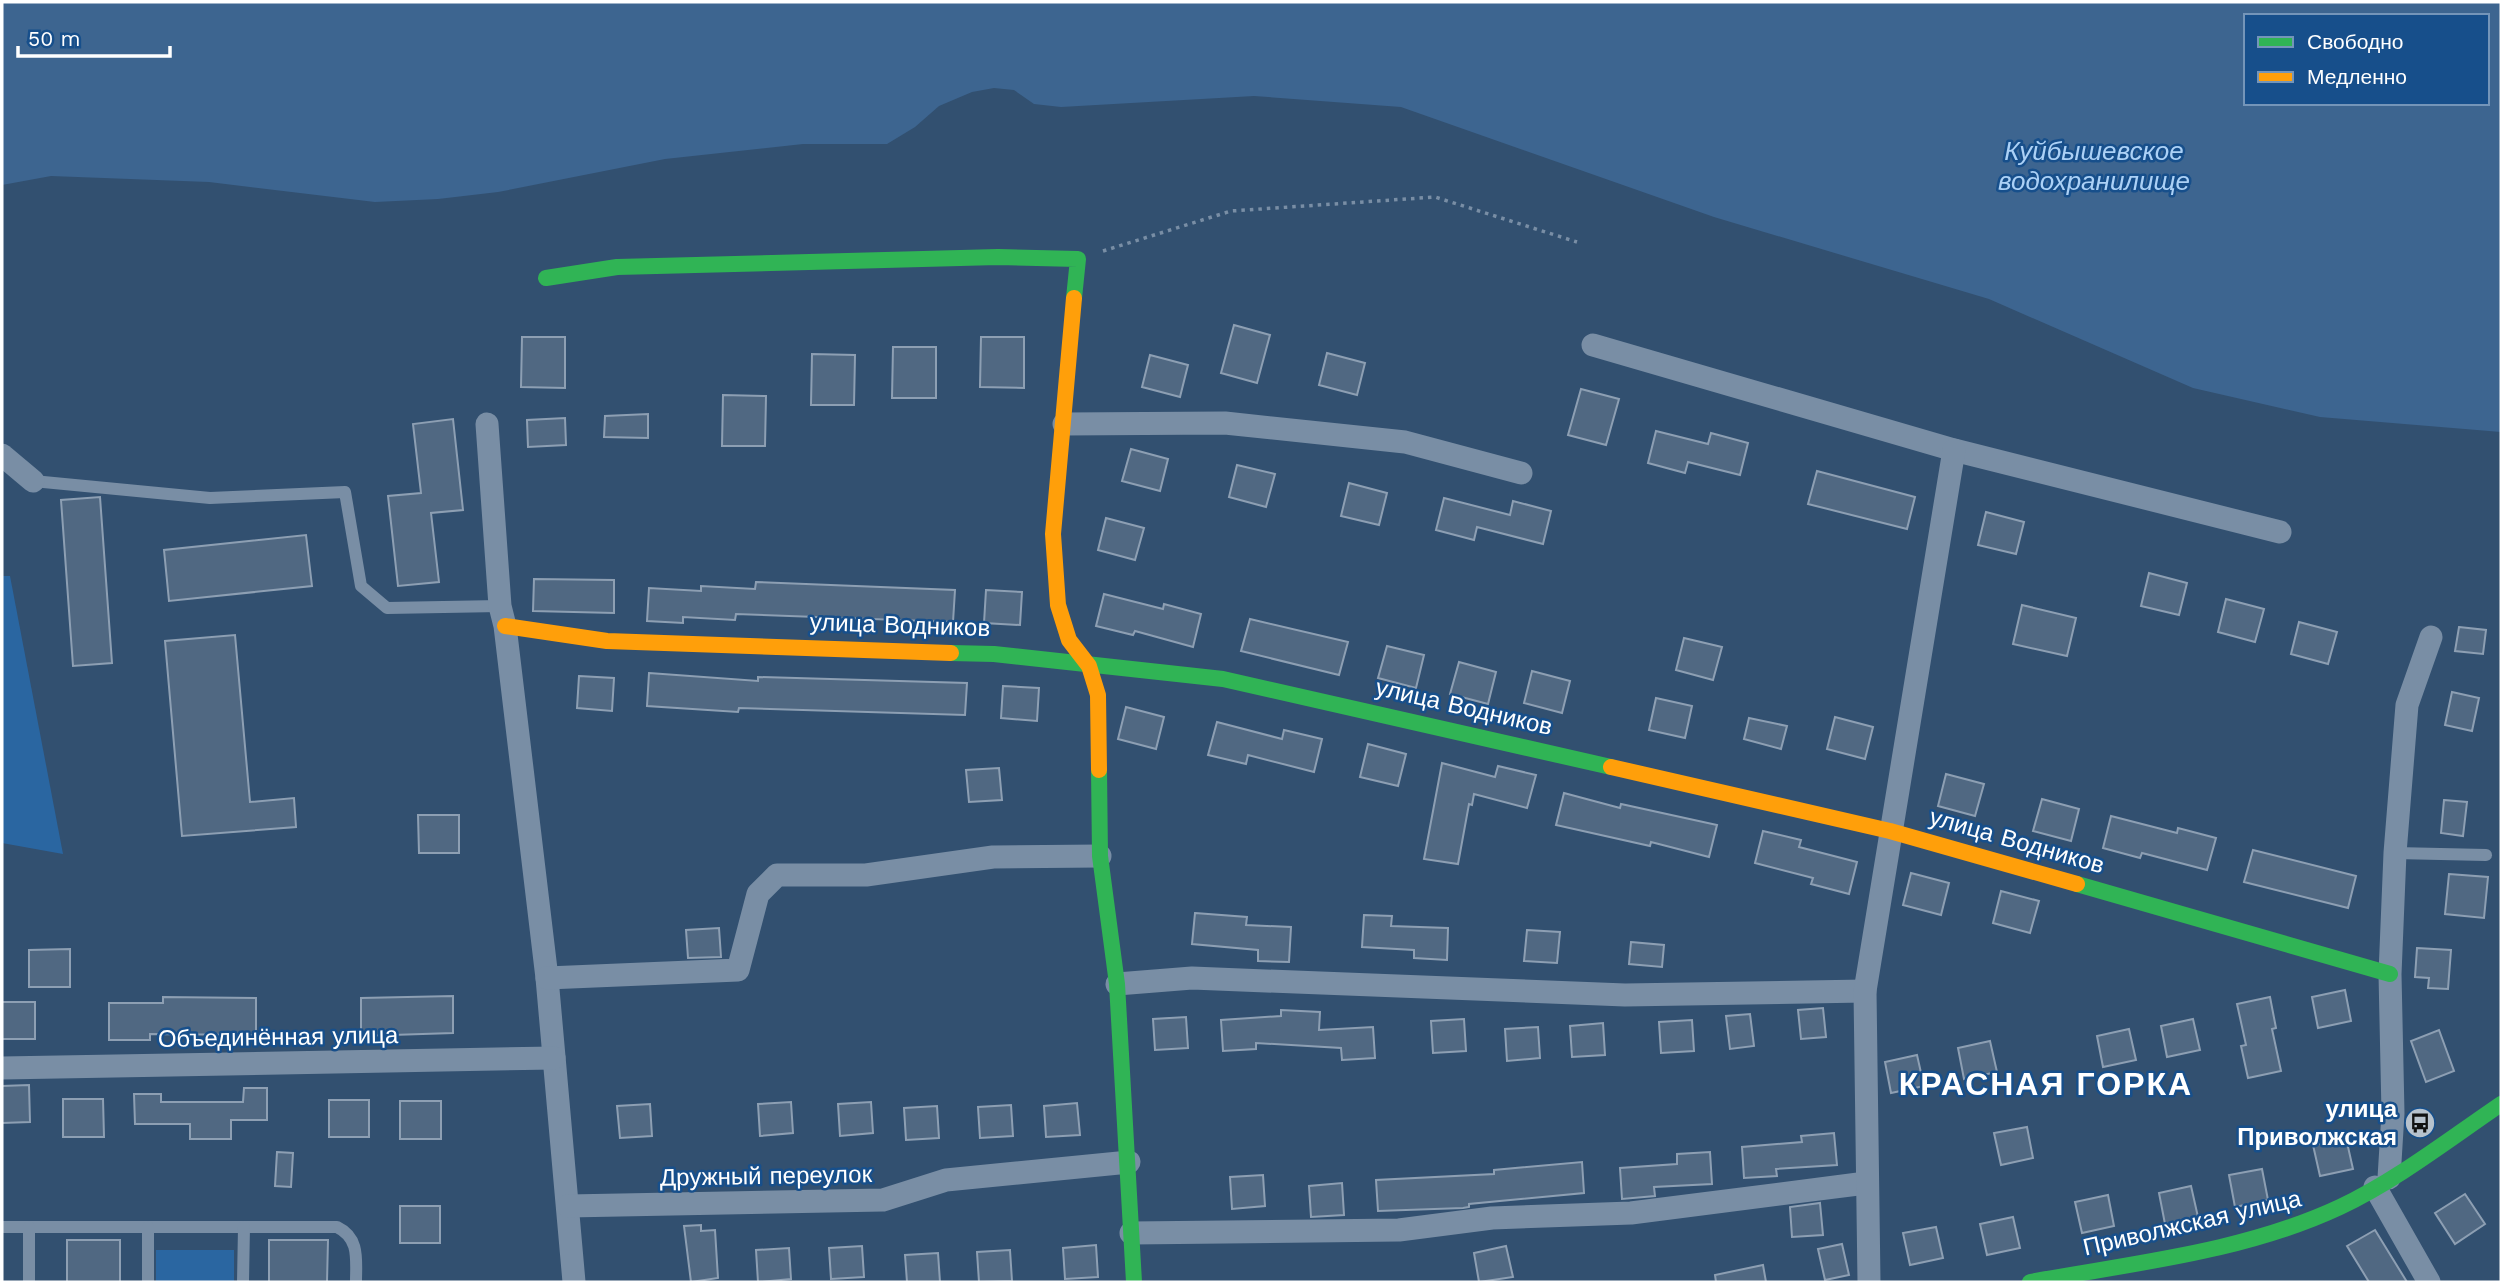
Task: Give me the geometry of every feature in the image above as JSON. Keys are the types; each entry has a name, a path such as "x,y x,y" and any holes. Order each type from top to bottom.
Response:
{"street":[{"path":"546,278 617,267 998,257 1078,259 1053,534 1058,605 1069,640 1089,666 1098,695 1100,856 1117,984 1134,1282"},
{"path":"1593,345 1954,450 2280,532"},
{"path":"487,424 503,616 547,978 574,1282"},
{"path":"1064,424 1238,424 1405,442 1521,473"},
{"path":"1869,1282 1865,991 1954,450"},
{"path":"2,455 33,481"},
{"name":"улица Водников","path":"503,616 607,641 995,654 1223,679 1890,831 2390,974"},
{"path":"2429,1282 2382,1183 2393,1113 2390,974 2395,853 2407,705 2431,637"},
{"path":"547,978 738,970 758,894 777,875 866,875 993,857 1100,856"},
{"path":"1117,984 1192,978 1625,995 1865,991"},
{"name":"Объединённая улица","path":"2,1068 554,1058"},
{"name":"Приволжская улица","path":"2030,1282 2281,1229 2316,1217 2382,1183 2501,1104"},
{"name":"Дружный переулок","path":"568,1206 883,1200 946,1180 1129,1163"},
{"path":"1131,1233 1399,1230 1492,1218 1631,1213 1866,1183"}],"lane":[{"path":"33,481 210,498 345,492 361,586 387,608 503,616"},
{"path":"2395,853 2486,855"},
{"path":"2,1227 337,1227 345,1231 354,1243 356,1282"},
{"path":"29,1227 30,1282"},
{"path":"148,1227 148,1282"},
{"path":"243,1227 243,1282"}],"path":[{"path":"1078,259 1231,211 1435,197 1577,242"}],"shaded area":[{"path":"2,576 10,576 63,854 2,843"},
{"path":"156,1250 234,1250 234,1282 156,1282"}],"water":[{"name":"Куйбышевское водохранилище","path":"2,2 2501,2 2501,432 2320,417 2193,388 1989,299 1714,217 1401,107 1254,96 1061,107 1034,104 1014,90 994,88 972,92 939,106 915,127 887,144 803,144 665,159 498,192 438,199 375,202 209,182 51,176 2,185"}],"building":[{"path":"1234,325 1270,335 1257,383 1221,373"},
{"path":"522,337 565,337 565,388 521,387"},
{"path":"981,337 1024,337 1024,388 980,387"},
{"path":"893,347 936,347 936,398 892,398"},
{"path":"1327,353 1365,363 1357,395 1319,385"},
{"path":"812,354 855,355 854,405 811,405"},
{"path":"1150,355 1188,365 1180,397 1142,387"},
{"path":"1581,389 1619,399 1606,445 1568,435"},
{"path":"723,395 766,396 765,446 722,446"},
{"path":"648,414 648,438 604,437 605,416"},
{"path":"565,418 566,445 528,447 527,420"},
{"path":"453,419 463,510 431,513 439,582 398,586 388,496 421,493 413,424"},
{"path":"1656,431 1708,444 1711,433 1748,443 1740,475 1688,462 1685,473 1648,463"},
{"path":"1131,449 1168,459 1160,491 1122,481"},
{"path":"1237,465 1275,474 1266,507 1229,497"},
{"path":"1817,471 1915,497 1907,529 1808,504"},
{"path":"1349,483 1387,493 1379,525 1341,516"},
{"path":"100,497 112,663 73,666 61,500"},
{"path":"1444,498 1510,515 1513,501 1551,511 1543,544 1477,527 1474,540 1436,530"},
{"path":"1986,512 2024,522 2016,554 1978,545"},
{"path":"1106,518 1144,528 1135,560 1098,550"},
{"path":"306,535 312,586 169,601 164,550"},
{"path":"2149,573 2187,583 2179,615 2141,606"},
{"path":"534,579 614,580 614,613 533,611"},
{"path":"756,582 955,590 953,622 736,614 735,620 683,617 683,623 647,621 649,588 701,591 701,586 755,589"},
{"path":"986,590 1022,592 1020,625 984,623"},
{"path":"1104,594 1163,609 1164,604 1201,614 1193,647 1135,631 1133,635 1096,626"},
{"path":"2226,599 2264,609 2255,642 2218,632"},
{"path":"2022,605 2076,618 2067,656 2013,644"},
{"path":"1250,619 1348,642 1339,675 1241,651"},
{"path":"2299,622 2337,632 2328,664 2291,654"},
{"path":"2459,627 2486,630 2483,654 2455,651"},
{"path":"235,635 250,802 294,798 296,827 182,836 165,641"},
{"path":"1684,638 1722,647 1713,680 1676,670"},
{"path":"1387,646 1424,655 1416,688 1378,678"},
{"path":"1459,662 1496,672 1488,704 1450,694"},
{"path":"1532,671 1570,681 1562,713 1524,703"},
{"path":"649,673 758,681 758,677 967,683 965,715 739,708 738,712 647,706"},
{"path":"579,676 614,678 612,711 577,708"},
{"path":"1003,686 1039,688 1037,721 1001,718"},
{"path":"2452,692 2479,698 2472,731 2445,725"},
{"path":"1656,698 1692,706 1685,738 1649,730"},
{"path":"1126,707 1164,717 1156,749 1118,739"},
{"path":"1835,717 1873,727 1865,759 1827,749"},
{"path":"1749,718 1787,726 1781,749 1744,739"},
{"path":"1217,722 1282,739 1284,730 1322,739 1314,772 1248,755 1246,764 1208,755"},
{"path":"1368,744 1406,754 1398,786 1360,777"},
{"path":"1442,763 1495,777 1498,766 1536,775 1527,808 1474,794 1472,805 1469,804 1458,864 1424,859"},
{"path":"999,768 1002,800 969,802 966,770"},
{"path":"1946,774 1984,784 1975,816 1938,806"},
{"path":"1564,793 1620,808 1621,804 1717,825 1709,857 1651,842 1650,846 1556,825"},
{"path":"2042,799 2079,809 2071,841 2033,831"},
{"path":"2444,800 2467,802 2463,836 2441,833"},
{"path":"418,815 459,815 459,853 419,853"},
{"path":"2111,816 2177,833 2178,828 2216,838 2207,870 2142,853 2140,858 2103,848"},
{"path":"1763,831 1801,840 1799,847 1857,862 1849,894 1811,884 1813,878 1755,863"},
{"path":"2253,850 2356,876 2348,908 2244,882"},
{"path":"1911,873 1949,883 1941,915 1903,905"},
{"path":"2449,874 2488,877 2484,918 2445,914"},
{"path":"2001,891 2039,901 2030,933 1993,923"},
{"path":"1195,913 1247,917 1246,925 1291,927 1289,962 1258,961 1258,950 1192,944"},
{"path":"1364,915 1392,916 1391,926 1448,928 1447,960 1414,958 1414,950 1362,947"},
{"path":"719,928 721,957 688,958 686,930"},
{"path":"1527,930 1560,932 1557,963 1524,961"},
{"path":"1631,942 1664,945 1662,967 1629,964"},
{"path":"2417,948 2451,950 2448,989 2428,988 2429,978 2415,977"},
{"path":"70,949 70,987 29,987 29,950"},
{"path":"2345,990 2351,1021 2318,1028 2312,997"},
{"path":"453,996 453,1033 361,1036 361,998"},
{"path":"163,997 256,998 256,1035 150,1034 150,1040 109,1040 109,1003 163,1003"},
{"path":"2270,997 2276,1028 2272,1029 2281,1071 2248,1078 2241,1046 2246,1045 2237,1004"},
{"path":"2,1002 35,1002 35,1039 2,1039"},
{"path":"1823,1008 1826,1037 1801,1039 1798,1010"},
{"path":"1281,1010 1320,1012 1319,1030 1373,1027 1375,1058 1342,1060 1341,1048 1256,1043 1256,1049 1223,1051 1221,1020 1281,1016"},
{"path":"1750,1014 1754,1046 1730,1049 1726,1016"},
{"path":"1186,1017 1188,1048 1155,1050 1153,1019"},
{"path":"1464,1019 1466,1051 1433,1053 1431,1021"},
{"path":"2193,1019 2200,1050 2167,1057 2161,1026"},
{"path":"1692,1020 1694,1051 1661,1053 1659,1022"},
{"path":"1603,1023 1605,1055 1572,1057 1570,1026"},
{"path":"1538,1027 1540,1058 1507,1061 1505,1029"},
{"path":"2129,1029 2136,1060 2103,1067 2097,1036"},
{"path":"2439,1030 2454,1071 2426,1082 2411,1041"},
{"path":"1990,1041 1997,1072 1964,1079 1958,1048"},
{"path":"1917,1055 1924,1086 1891,1093 1885,1062"},
{"path":"29,1085 30,1122 2,1123 2,1086"},
{"path":"244,1088 267,1088 267,1120 231,1120 231,1139 190,1139 190,1124 135,1124 134,1094 161,1094 161,1102 243,1102"},
{"path":"63,1099 103,1099 104,1137 63,1137"},
{"path":"329,1100 369,1100 369,1137 329,1137"},
{"path":"400,1101 441,1101 441,1139 400,1139"},
{"path":"791,1102 793,1133 760,1136 758,1104"},
{"path":"871,1102 873,1133 840,1136 838,1104"},
{"path":"1077,1103 1080,1135 1046,1137 1044,1106"},
{"path":"650,1104 652,1136 620,1138 617,1106"},
{"path":"1011,1105 1013,1136 980,1138 978,1107"},
{"path":"937,1106 939,1138 906,1140 904,1108"},
{"path":"2027,1127 2033,1158 2001,1165 1994,1133"},
{"path":"1834,1133 1837,1165 1776,1169 1777,1176 1744,1178 1742,1147 1802,1142 1801,1136"},
{"path":"2346,1138 2353,1169 2320,1176 2313,1145"},
{"path":"277,1152 293,1153 291,1187 275,1186"},
{"path":"1710,1152 1712,1184 1654,1187 1655,1196 1622,1199 1620,1168 1677,1164 1677,1154"},
{"path":"1582,1162 1584,1193 1469,1204 1469,1207 1463,1208 1378,1211 1376,1180 1494,1174 1494,1170"},
{"path":"2262,1169 2268,1200 2235,1207 2229,1175"},
{"path":"1263,1175 1265,1206 1232,1209 1230,1177"},
{"path":"1342,1183 1344,1215 1311,1217 1309,1186"},
{"path":"2191,1186 2198,1217 2165,1224 2159,1193"},
{"path":"2465,1194 2485,1224 2455,1244 2435,1213"},
{"path":"2108,1195 2114,1226 2082,1233 2075,1202"},
{"path":"1820,1203 1823,1235 1792,1237 1790,1207"},
{"path":"400,1206 440,1206 440,1243 400,1243"},
{"path":"2013,1217 2020,1248 1987,1255 1980,1224"},
{"path":"701,1225 701,1231 715,1230 718,1278 691,1282 684,1226"},
{"path":"1936,1227 1943,1258 1910,1265 1903,1233"},
{"path":"2375,1230 2407,1282 2369,1282 2347,1246"},
{"path":"67,1240 120,1240 120,1282 67,1282"},
{"path":"269,1240 328,1240 327,1282 269,1282"},
{"path":"1842,1244 1849,1275 1825,1280 1818,1249"},
{"path":"1096,1245 1098,1277 1065,1279 1063,1248"},
{"path":"862,1246 864,1277 831,1279 829,1248"},
{"path":"1506,1246 1513,1277 1479,1282 1474,1253"},
{"path":"789,1248 791,1279 758,1282 756,1250"},
{"path":"1010,1250 1012,1281 979,1282 977,1252"},
{"path":"938,1253 940,1282 907,1282 905,1255"},
{"path":"1763,1265 1766,1282 1716,1282 1715,1275"}],"traffic: fast":[{"path":"546,278 617,267 998,257 1078,259 1074,298"},
{"path":"951,653 994,654 1223,679 1611,767"},
{"path":"1099,770 1100,856 1117,984 1134,1282"},
{"path":"2077,884 2390,974"},
{"path":"2030,1282 2188,1254 2266,1235 2303,1222 2340,1207 2382,1185 2501,1104"}],"traffic: slow":[{"path":"1074,298 1053,534 1058,605 1069,640 1089,666 1098,695 1099,770"},
{"path":"505,626 607,641 951,653"},
{"path":"1611,767 1890,831 2077,884"}],"place":[{"name":"улица Приволжская","path":"2420,1123"}],"district":[{"name":"КРАСНАЯ ГОРКА","path":"2046,1084"}]}
